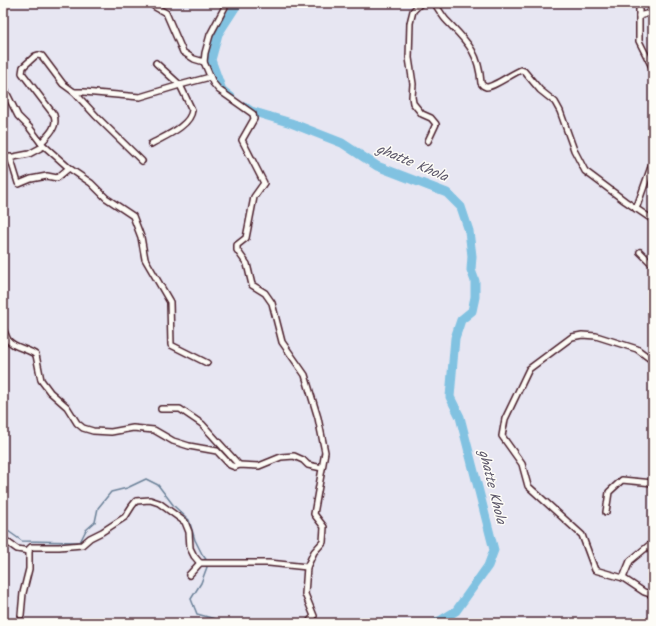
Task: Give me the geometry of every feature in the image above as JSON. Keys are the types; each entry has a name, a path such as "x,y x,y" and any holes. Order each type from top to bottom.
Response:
{"street":[{"path":"150,3 155,8 166,13 183,52 194,59 204,62"},
{"path":"227,3 210,35 204,62 210,78 219,90 253,114 254,119 242,140 264,183 254,197 246,238 237,245 237,250 247,264 252,285 265,293 272,303 282,342 305,375 318,418 325,452 314,514 324,527 323,542 314,552 307,568 305,594 314,616 308,623"},
{"path":"421,3 411,15 409,58 414,84 412,97 413,103 422,114 431,118 436,124 428,141"},
{"path":"434,3 446,21 465,40 474,54 483,86 492,86 517,71 524,71 540,90 555,102 560,110 574,150 585,171 636,210 653,220"},
{"path":"639,3 639,42 653,69"},
{"path":"639,16 653,12"},
{"path":"3,160 10,157 29,154 43,144 55,125 56,121 54,115 22,74 23,67 35,56 40,55 58,78 74,92 142,161"},
{"path":"151,144 186,123 192,114 192,110 180,85 156,63"},
{"path":"74,92 140,97 210,78"},
{"path":"3,86 18,116 43,144 69,168 91,183 106,198 133,216 141,237 145,259 170,302 171,345 207,363"},
{"path":"10,157 19,184 31,179 47,176 58,178 69,168"},
{"path":"636,210 650,178 652,164"},
{"path":"640,252 653,265"},
{"path":"3,328 8,341 31,351 36,355 41,380 50,392 67,407 77,423 83,428 93,431 111,432 132,428 154,430 189,446 217,451 230,466 235,467 239,465 259,466 281,457 294,456 303,460 308,465 322,468"},
{"path":"653,360 637,349 596,336 582,335 572,337 529,369 505,419 502,436 522,464 528,486 582,535 595,570 622,578 644,592 653,595"},
{"path":"161,409 180,409 202,424 239,465"},
{"path":"606,512 609,492 622,480 653,483"},
{"path":"21,615 23,593 29,569 29,549 32,547 59,547 82,544 125,517 136,501 150,500 159,503 185,522 189,532 190,548 200,563"},
{"path":"3,539 17,549 29,551"},
{"path":"622,578 630,561 653,542"},
{"path":"189,575 200,563 269,563 307,568"}],"waterway":[{"name":"ghatte Khola","path":"231,97 222,90 211,60 218,34 238,3"},
{"name":"ghatte Khola","path":"245,107 251,111 291,123 342,143 377,166 447,193 461,207 469,231 472,256 471,270 475,281 475,297 472,311 461,320 455,338 450,397 460,417 494,550 488,566 456,611 436,623"},
{"path":"3,520 8,531 22,541 80,542 86,530 95,522 98,508 111,492 127,488 146,479 158,485 174,506 189,520 195,540 208,562"},
{"path":"205,565 207,567 201,583 191,599 197,614 215,619 217,623"}]}
